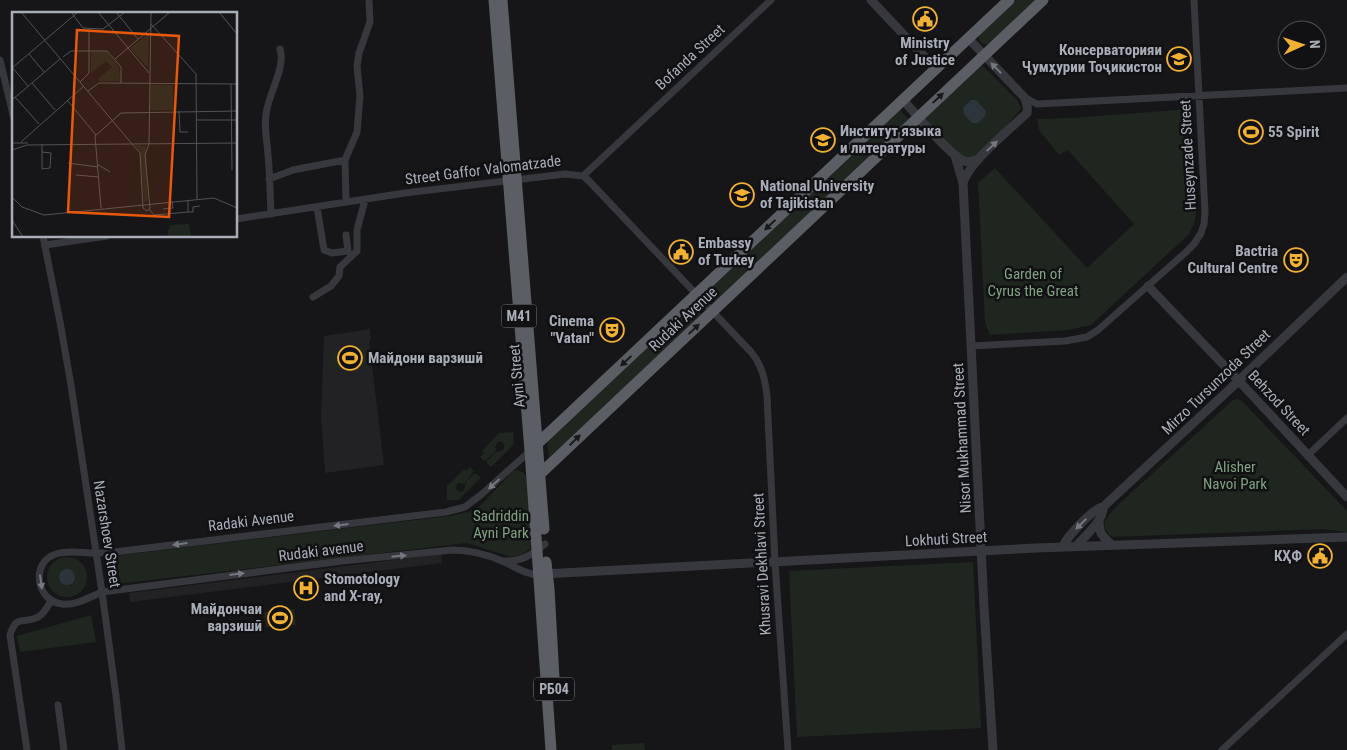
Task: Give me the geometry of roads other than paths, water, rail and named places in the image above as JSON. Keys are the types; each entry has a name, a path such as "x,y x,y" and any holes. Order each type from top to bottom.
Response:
{"highway":[{"name":"Ayni Street","path":"494,0 499,14 534,447 540,474 541,547 558,750"},
{"name":"Ayni Street","path":"499,14 502,0"},
{"name":"Rudaki Avenue","path":"534,447 1010,0"},
{"name":"Rudaki Avenue","path":"540,474 1042,0"},
{"name":"M41","path":"534,447 541,547"},
{"name":"РБ04","path":"547,628 551,750"}],"street":[{"path":"346,202 345,160 357,132 360,96 357,66 358,53 370,22 369,0"},
{"name":"Bofanda Street","path":"583,176 771,0"},
{"path":"871,0 936,69"},
{"name":"Huseynzade Street","path":"971,346 1059,341 1087,337 1102,327 1194,244 1204,226 1205,212 1194,0"},
{"path":"969,39 1024,97 1038,104 1347,88"},
{"path":"271,214 265,132 266,109 281,62 280,48"},
{"path":"0,60 12,111"},
{"path":"1024,97 1027,104 1027,113"},
{"name":"Nisor Mukhammad Street","path":"903,100 954,156 963,184 993,750"},
{"path":"963,184 967,174 979,159 1038,104"},
{"path":"954,156 967,162 979,159"},
{"path":"269,179 293,170 345,160"},
{"name":"Street Gaffor Valomatzade","path":"238,220 346,202 512,180 565,174 583,176 754,356 764,377"},
{"path":"313,297 331,286 338,276 340,266 357,252 357,230 365,200"},
{"path":"317,207 324,250 332,253 348,251 346,235"},
{"name":"Nazarshoev Street","path":"43,238 71,385 102,592 122,750"},
{"path":"45,245 93,238"},
{"name":"Mirzo Tursunzoda Street","path":"1062,546 1067,538 1096,510 1103,507 1347,277"},
{"name":"Behzod Street","path":"1148,286 1347,497"},
{"name":"Khusravi Dekhlavi Street","path":"764,377 767,396 775,562 788,750"},
{"path":"1308,455 1347,418"},
{"name":"Radaki Avenue","path":"52,601 43,593 39,582 40,571 46,561 55,554 96,553 448,512 465,508 534,447"},
{"name":"Mirzo Tursunzoda Street","path":"1076,546 1099,520 1103,514 1103,507"},
{"path":"1099,520 1099,529 1102,536 1112,544"},
{"name":"Lokhuti Street","path":"543,574 1062,546 1347,537"},
{"path":"503,562 522,559 541,547"},
{"name":"Rudaki avenue","path":"102,592 333,562 452,550 467,550 524,571 543,574"},
{"path":"27,750 10,635 13,626 18,621 40,616 52,601 63,605 74,603 102,592"},
{"path":"1222,750 1347,634"},
{"path":"58,705 64,750"}],"place":[{"name":"Ministry of Justice","path":"925,19"},
{"name":"Консерваторияи Ҷумҳурии Тоҷикистон","path":"1179,59"},
{"name":"55 Spirit","path":"1251,132"},
{"name":"Институт языка и литературы","path":"823,140"},
{"name":"National University of Tajikistan","path":"742,195"},
{"name":"Embassy of Turkey","path":"681,252"},
{"name":"Bactria Cultural Centre","path":"1296,260"},
{"name":"Cinema \"Vatan\"","path":"612,330"},
{"name":"Майдони варзишӣ","path":"350,358"},
{"name":"КҲФ","path":"1320,556"},
{"name":"Stomotology and X-ray,","path":"306,588"},
{"name":"Майдончаи варзишӣ","path":"280,618"}],"park label":[{"name":"Garden of Cyrus the Great","path":"1033,282"},
{"name":"Alisher Navoi Park","path":"1235,476"},
{"name":"Sadriddin Ayni Park","path":"501,524"}]}
